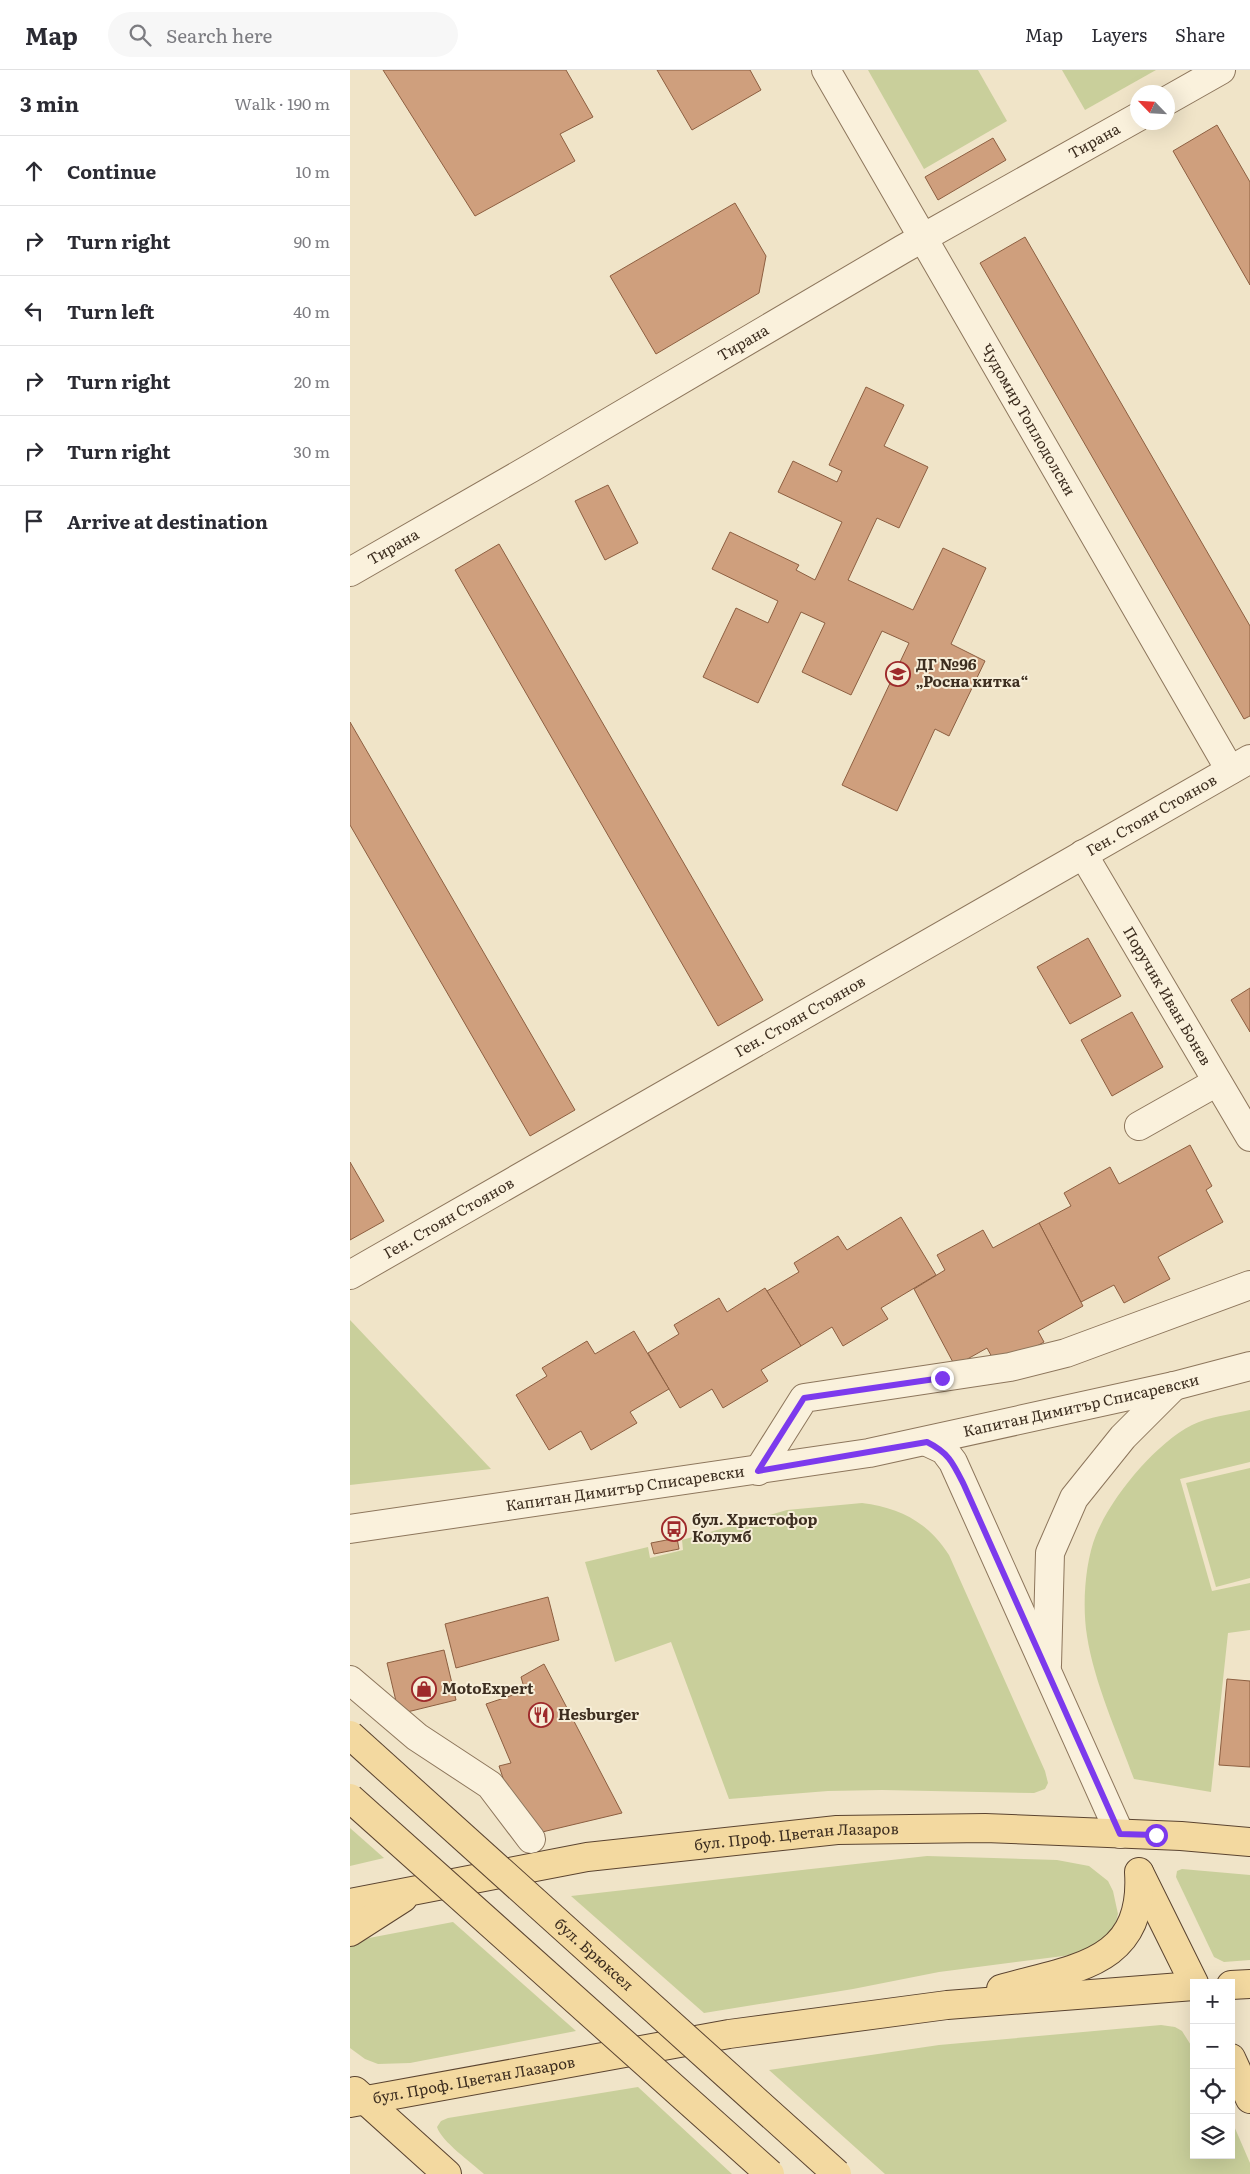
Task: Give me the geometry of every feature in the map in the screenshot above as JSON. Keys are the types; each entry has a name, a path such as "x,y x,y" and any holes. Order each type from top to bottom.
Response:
{"main road":[{"name":"бул. Брюксел","path":"350,1735 837,2174"},
{"path":"350,1798 770,2174"},
{"name":"бул. Проф. Цветан Лазаров","path":"350,1903 587,1856 837,1830 985,1828 1250,1842"},
{"path":"1120,1834 1191,1979"},
{"path":"947,2006 1099,1960 1113,1951 1134,1922 1140,1893 1139,1872"},
{"path":"350,1932 417,1889"},
{"path":"1235,1985 1250,1984"},
{"name":"бул. Проф. Цветан Лазаров","path":"355,2096 729,2034 947,2006 1190,1985"},
{"path":"1235,2067 1250,2099"},
{"path":"355,2096 447,2174"}],"street":[{"name":"Чудомир Топлодолски","path":"826,70 923,238 1240,764"},
{"path":"1175,96 1221,70"},
{"name":"Тирана","path":"350,572 532,468 923,238 1130,122"},
{"name":"Ген. Стоян Стоянов","path":"350,1275 1240,764"},
{"name":"Поручик Иван Бонев","path":"1084,854 1250,1137"},
{"path":"1139,1126 1217,1082"},
{"path":"758,1471 804,1398 1019,1365 1066,1352 1250,1284"},
{"name":"Капитан Димитър Списаревски","path":"350,1529 758,1471 927,1442 1174,1386 1250,1366"},
{"path":"1047,1671 1050,1553 1074,1498 1122,1437 1174,1386"},
{"path":"927,1442 944,1450 953,1462 1120,1834"},
{"path":"350,1680 417,1737 490,1785 531,1839"}],"green space":[{"path":"868,70 978,70 1007,121 924,169"},
{"path":"1062,70 1156,70 1085,110"},
{"path":"350,1320 491,1469 350,1485"},
{"path":"1250,1410 1250,1462 1180,1479 1212,1591 1250,1583 1250,1630 1228,1633 1211,1792 1134,1779 1114,1727 1090,1654 1085,1611 1087,1571 1092,1546 1103,1520 1124,1488 1136,1472 1164,1445 1198,1422"},
{"path":"1250,1468 1250,1578 1216,1587 1186,1483"},
{"path":"862,1503 876,1505 912,1518 941,1543 949,1555 1045,1771 1048,1783 1045,1789 1034,1793 882,1790 828,1791 729,1799 671,1642 615,1662 585,1562 648,1547 650,1558 683,1550 682,1540 787,1510"},
{"path":"350,1828 384,1858 350,1866"},
{"path":"927,1856 1057,1860 1089,1866 1108,1881 1113,1891 1118,1914 1115,1925 1109,1936 1079,1954 939,1972 853,1989 704,2013 571,1896"},
{"path":"1182,1869 1250,1875 1250,1960 1224,1962 1214,1957 1176,1877 1177,1871"},
{"path":"453,1922 576,2031 410,2063 378,2064 365,2059 350,2048 350,1947 369,1938"},
{"path":"1161,2025 1175,2027 1182,2031 1190,2044 1190,2159 1235,2159 1235,2128 1250,2163 1250,2174 885,2174 769,2070 939,2045"},
{"path":"638,2087 732,2174 484,2174 444,2139 437,2127 441,2121 448,2118"}],"building":[{"path":"383,70 566,70 593,117 560,134 575,161 475,216"},
{"path":"657,70 750,70 761,90 692,130"},
{"path":"1217,125 1250,182 1250,285 1173,151"},
{"path":"993,138 1006,160 938,200 925,177"},
{"path":"735,203 766,256 759,293 656,354 610,276"},
{"path":"1025,237 1250,626 1250,716 1244,719 980,263"},
{"path":"866,387 904,405 884,446 928,467 899,528 877,518 848,580 913,610 943,548 986,568 951,644 985,661 949,736 935,729 897,811 842,785 909,643 882,631 851,695 802,672 825,623 801,612 758,703 703,677 736,608 768,623 778,601 712,569 730,532 799,565 796,570 815,580 842,522 778,492 793,461 837,482 842,471 829,465"},
{"path":"608,485 638,543 605,560 575,501"},
{"path":"499,544 763,1000 718,1026 455,570"},
{"path":"350,722 575,1110 530,1136 350,825"},
{"path":"1088,938 1121,996 1070,1024 1037,967"},
{"path":"1250,988 1250,1032 1231,1000"},
{"path":"1132,1012 1163,1067 1112,1096 1081,1040"},
{"path":"1190,1145 1212,1186 1206,1190 1223,1222 1158,1257 1170,1279 1124,1303 1114,1285 1081,1302 1039,1223 1071,1206 1064,1193 1110,1167 1119,1184"},
{"path":"350,1162 384,1221 350,1240"},
{"path":"901,1217 936,1275 881,1308 888,1319 843,1346 832,1327 801,1346 767,1291 799,1272 794,1263 838,1236 847,1250"},
{"path":"1039,1223 1083,1306 1038,1331 1044,1342 998,1368 987,1348 955,1366 914,1289 945,1270 937,1255 983,1230 993,1248"},
{"path":"765,1288 801,1346 761,1370 768,1381 723,1408 712,1389 680,1408 648,1353 679,1334 674,1325 719,1298 727,1312"},
{"path":"634,1331 669,1389 630,1412 637,1423 591,1450 581,1431 549,1450 516,1395 547,1376 542,1368 587,1341 595,1354"},
{"path":"677,1538 679,1549 654,1554 651,1543"},
{"path":"548,1597 559,1640 456,1668 445,1624"},
{"path":"444,1650 456,1700 399,1714 387,1663"},
{"path":"544,1664 622,1813 538,1833 507,1790 499,1766 511,1763 486,1704 525,1691 521,1677"},
{"path":"1227,1679 1250,1681 1250,1767 1219,1765"}],"place":[{"name":"ДГ №96 „Росна китка“","path":"898,674"},
{"name":"бул. Христофор Колумб","path":"674,1529"},
{"name":"MotoExpert","path":"424,1689"},
{"name":"Hesburger","path":"541,1715"}],"route":[{"path":"942,1378 804,1398 758,1471 927,1442 944,1450 953,1462 964,1485 1120,1834 1156,1835"}]}
